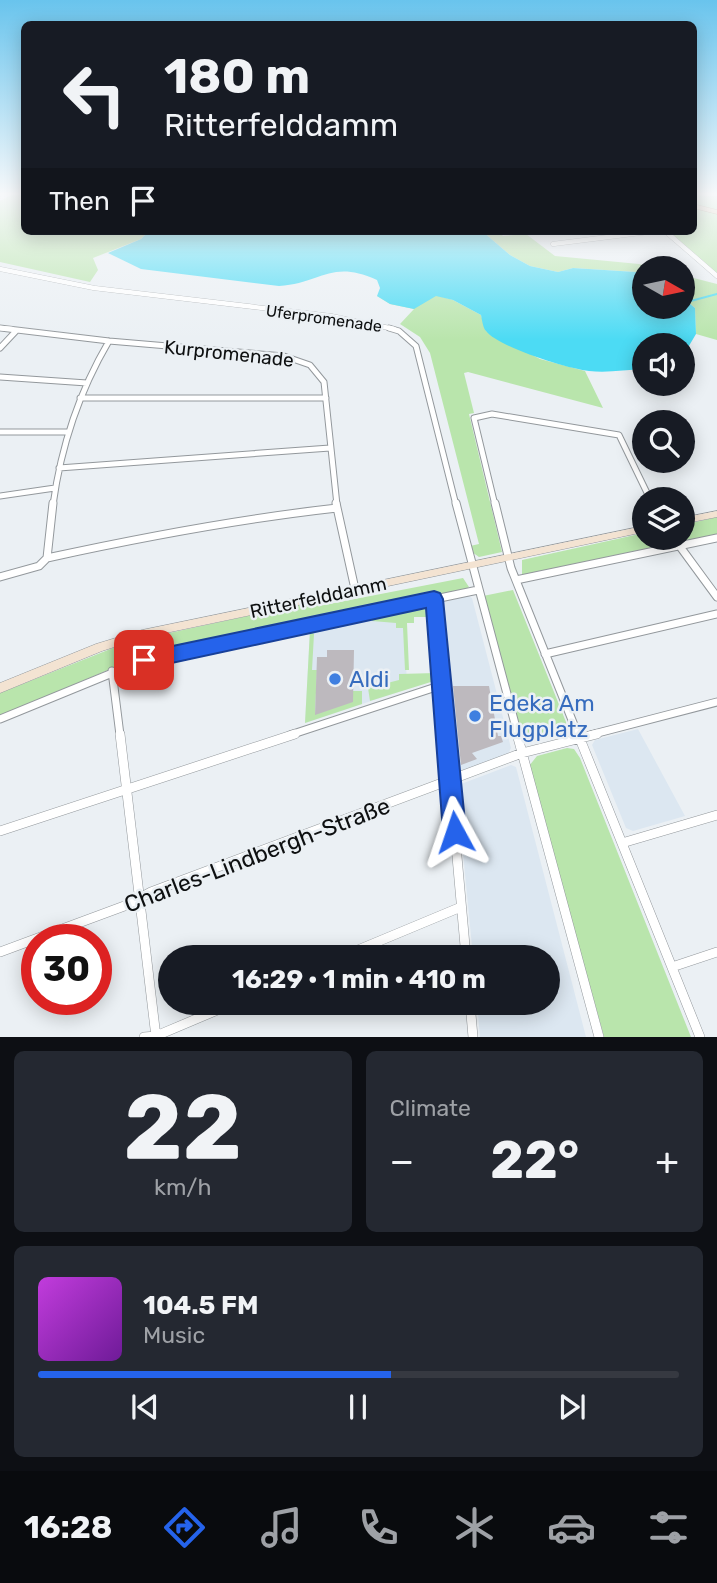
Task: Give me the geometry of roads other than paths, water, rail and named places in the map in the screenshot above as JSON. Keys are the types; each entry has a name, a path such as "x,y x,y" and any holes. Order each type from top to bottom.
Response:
{"main road":[{"path":"695,518 717,514"},
{"name":"Ritterfelddamm","path":"0,688 122,639 632,532"}],"street":[{"path":"553,244 558,243"},
{"path":"679,243 717,276"},
{"name":"Uferpromenade","path":"0,269 80,286 371,323 399,331 412,341 420,356 478,590 598,1037"},
{"name":"Kurpromenade","path":"1,330 292,357 310,365 324,382 337,508 355,589"},
{"path":"0,348 16,331"},
{"path":"47,558 55,488 68,432 80,398 109,341"},
{"path":"0,377 87,383"},
{"path":"80,398 326,398"},
{"path":"644,487 620,435 492,414 474,418 508,559 700,1037"},
{"path":"0,432 68,432"},
{"path":"59,468 330,448"},
{"path":"0,496 55,488"},
{"path":"0,578 39,566 47,558 149,535 227,521 337,508"},
{"path":"695,543 717,538"},
{"path":"516,580 660,550"},
{"path":"682,550 717,597"},
{"name":"Ritterfelddamm","path":"0,719 111,671 144,660 478,590"},
{"path":"434,599 465,945"},
{"path":"545,654 717,614"},
{"path":"111,671 140,886 138,898 156,1036"},
{"path":"0,831 442,685"},
{"name":"Charles-Lindbergh-Straße","path":"0,953 522,753 717,702"},
{"path":"622,843 717,816"},
{"path":"370,945 461,907"},
{"path":"672,967 717,952"},
{"path":"144,1037 156,1036 206,1015"},
{"path":"471,1015 473,1037"}],"water":[{"path":"131,243 496,243 530,266 558,272 573,268 632,272 632,319 695,319 695,308 696,334 632,333 632,370 589,371 550,362 504,344 486,331 481,315 453,300 436,296 414,309 390,304 377,296 380,288 377,280 361,274 337,272 279,286 141,269 108,253"}],"waterway":[{"path":"695,300 717,294"}],"place":[{"name":"Aldi","path":"335,679"},
{"name":"Edeka Am Flugplatz","path":"475,716"}]}
